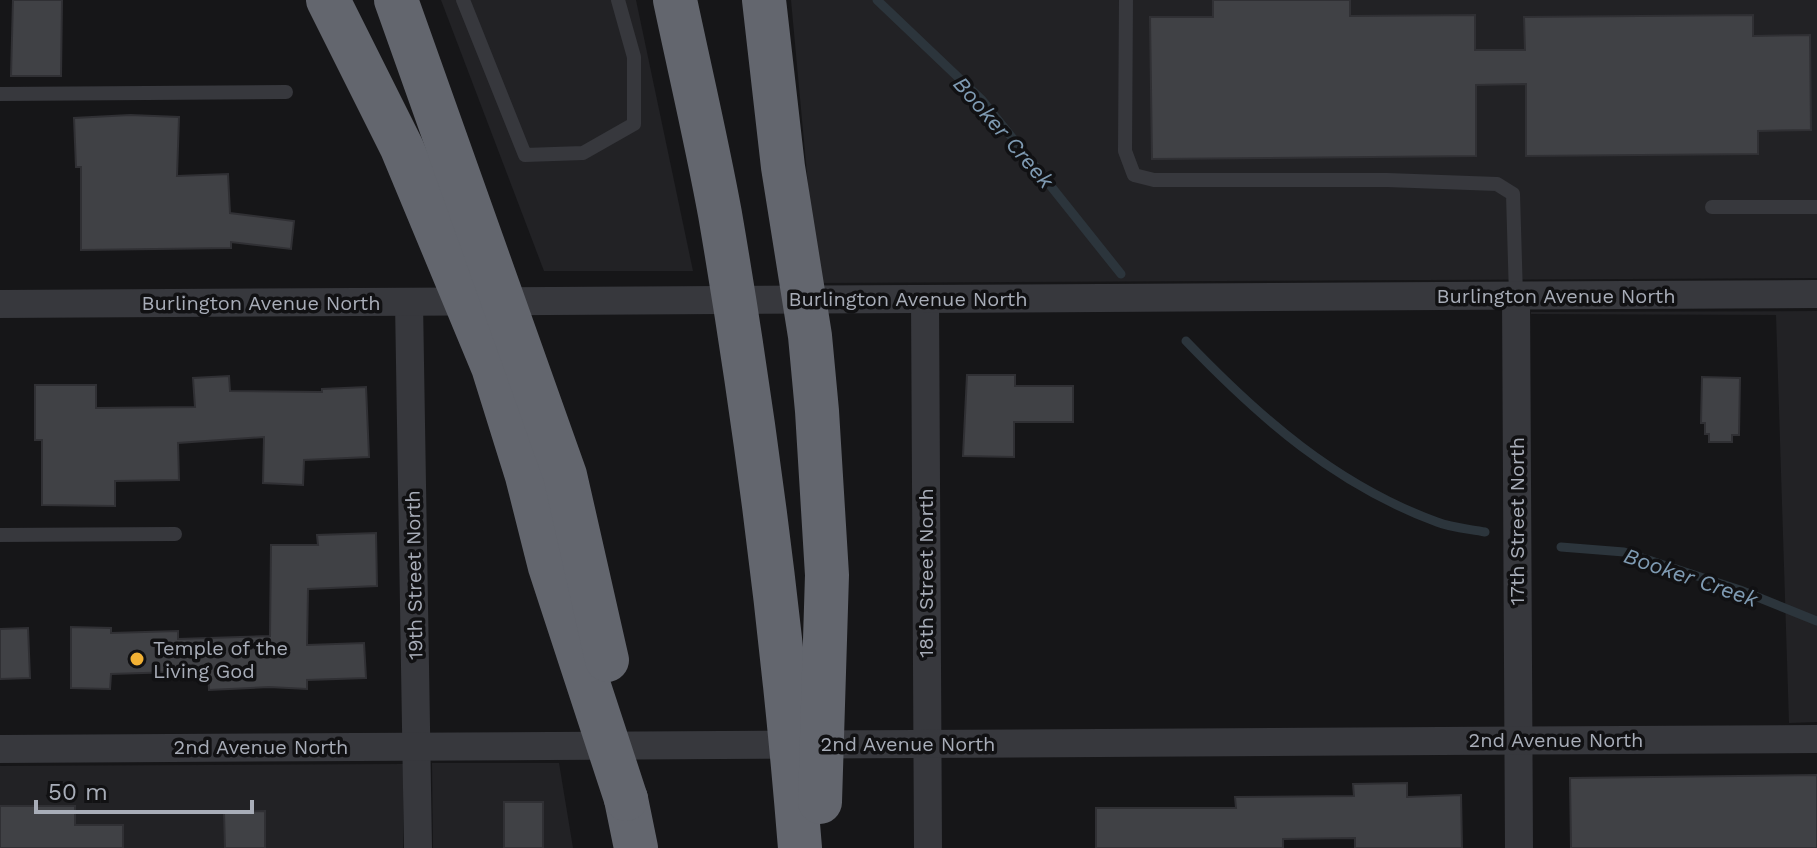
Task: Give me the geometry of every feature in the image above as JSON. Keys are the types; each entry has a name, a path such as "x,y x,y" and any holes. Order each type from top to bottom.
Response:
{"highway":[{"path":"328,0 402,148 493,367 527,476 550,567 626,799"},
{"path":"396,0 565,475 613,688 626,799 636,848"},
{"path":"675,0 720,213 753,433 785,670 800,848"},
{"path":"764,0 783,167 810,336 817,411 827,575 819,848"}],"street":[{"name":"Burlington Avenue North","path":"0,304 1817,294"},
{"name":"17th Street North","path":"1516,296 1519,848"},
{"name":"18th Street North","path":"925,299 928,848"},
{"name":"19th Street North","path":"409,302 418,848"},
{"name":"2nd Avenue North","path":"0,749 1817,739"}],"lane":[{"path":"463,0 525,155 583,153 634,124 634,57 618,0"},
{"name":"17th Street North","path":"1126,0 1125,151 1134,175 1154,180 1387,180 1497,184 1513,194 1516,296"},
{"path":"0,94 286,92"},
{"path":"1712,207 1817,207"},
{"path":"0,535 175,534"}],"shaded area":[{"path":"441,0 636,0 693,271 544,271"},
{"path":"791,0 1817,0 1817,278 817,283"},
{"path":"1817,311 1817,722 1789,723 1776,315 1531,312"},
{"path":"432,763 559,763 573,848 433,848"},
{"path":"403,764 403,848 0,848 0,766"}],"building":[{"path":"13,0 62,0 61,76 11,76"},
{"path":"1213,0 1350,0 1350,16 1475,15 1475,50 1525,50 1524,17 1753,15 1753,36 1810,35 1811,130 1758,131 1758,154 1526,156 1526,84 1476,85 1476,156 1152,159 1150,17 1213,17"},
{"path":"130,115 179,117 177,176 228,174 230,213 294,221 291,249 231,242 231,248 81,250 81,167 76,167 74,118"},
{"path":"967,375 1015,375 1015,386 1073,386 1073,422 1014,422 1014,457 963,456"},
{"path":"229,376 230,391 322,392 322,389 366,387 369,457 304,460 303,485 263,483 264,437 178,443 179,480 115,481 115,506 42,505 42,440 35,440 35,385 96,385 96,408 195,407 193,378"},
{"path":"1702,377 1740,378 1739,435 1732,435 1732,442 1709,442 1709,434 1705,434 1705,423 1701,423"},
{"path":"376,533 377,586 308,589 307,645 364,643 366,678 307,680 307,689 209,690 208,671 111,674 110,689 71,688 71,627 111,628 111,633 178,631 178,639 270,636 271,545 318,545 317,535"},
{"path":"28,628 30,678 0,679 0,629"},
{"path":"1817,775 1817,848 1571,848 1570,778"},
{"path":"1407,783 1407,797 1461,795 1462,848 1355,848 1355,838 1283,839 1283,848 1096,848 1096,808 1236,808 1235,797 1354,796 1353,784"},
{"path":"504,802 543,802 543,848 504,848"},
{"path":"0,806 75,806 75,825 123,825 123,848 0,848"},
{"path":"265,811 265,848 225,848 224,812"}],"waterway":[{"name":"Booker Creek","path":"877,0 982,100 1121,274"},
{"name":"Booker Creek","path":"1186,341 1242,397 1333,469 1400,507 1443,524 1485,532"},
{"name":"Booker Creek","path":"1561,547 1624,552 1740,590 1817,621"}],"place":[{"name":"Temple of the Living God","path":"137,659"}]}
